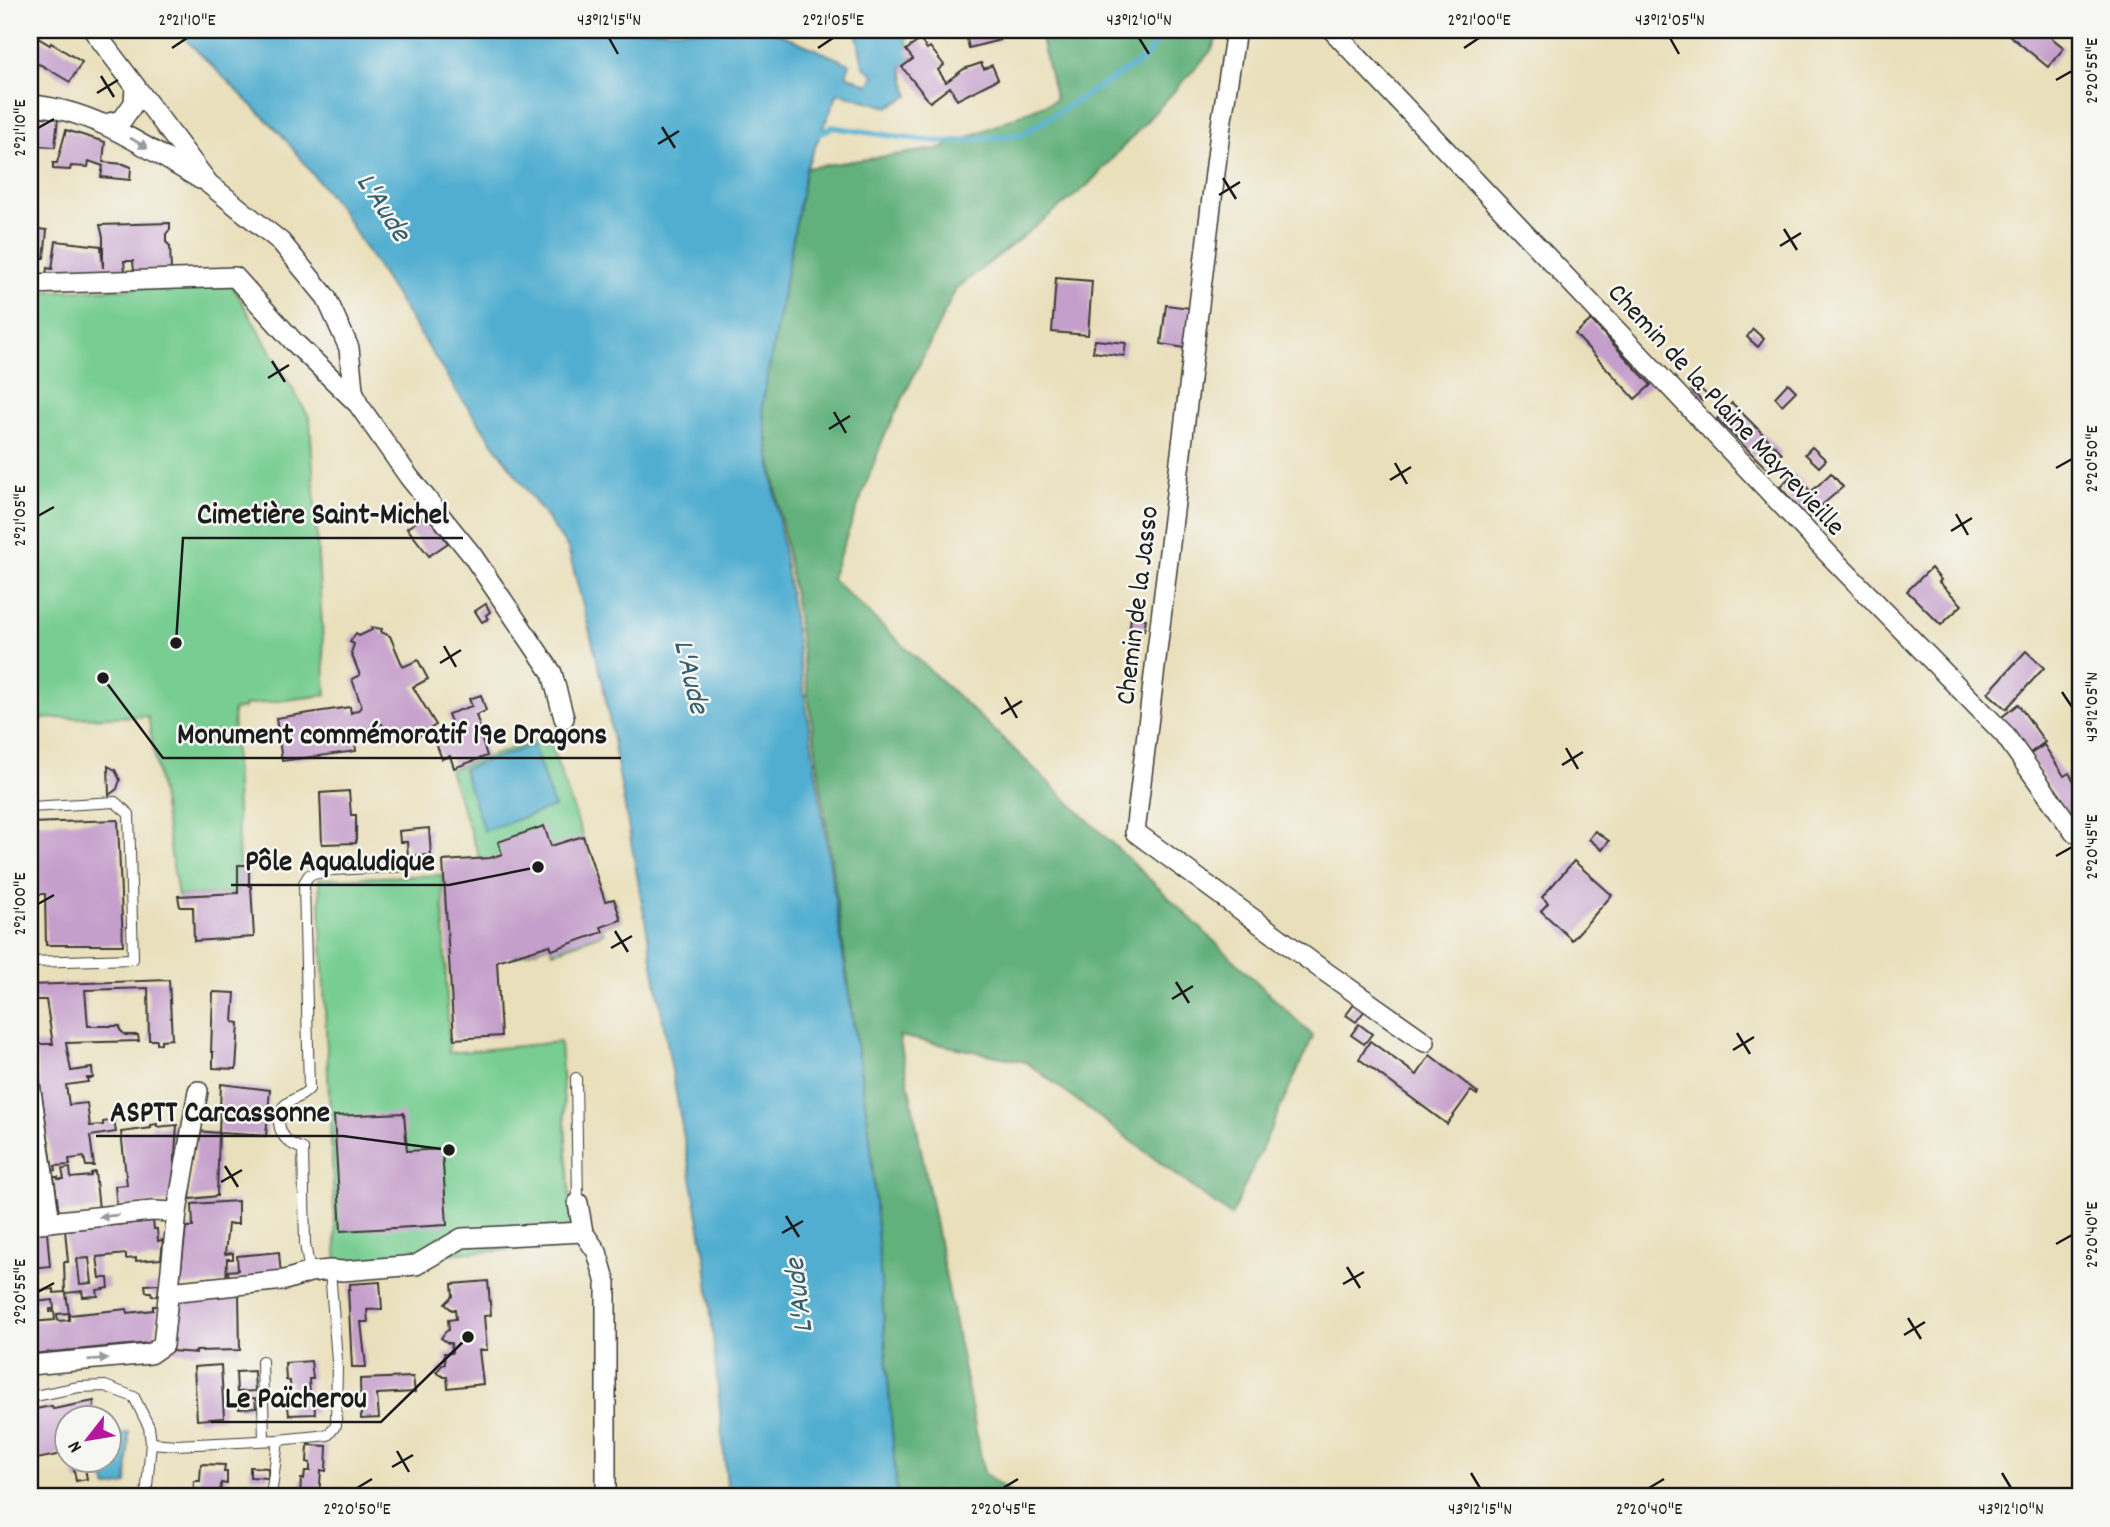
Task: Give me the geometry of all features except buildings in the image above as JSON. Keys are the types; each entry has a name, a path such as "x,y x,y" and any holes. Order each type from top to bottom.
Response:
{"street":[{"path":"93,30 209,184"},
{"name":"Chemin de la Jasso","path":"1236,30 1220,132 1135,832 1425,1042"},
{"name":"Chemin de la Plaine Mayrevieille","path":"1332,30 1834,560 2004,734 2078,834"},
{"path":"105,124 122,121 135,103 135,87"},
{"path":"30,105 48,106 105,124 209,184 281,242 326,297 349,348 353,390 358,404"},
{"path":"30,284 235,277 293,341 358,404 409,477 472,555 552,673 564,718"},
{"path":"30,1084 50,1222"},
{"path":"30,1365 150,1354 163,1345 177,1212 198,1091"},
{"path":"579,1203 583,1232 597,1252 606,1283 606,1497"},
{"path":"30,1224 152,1211 177,1212"},
{"path":"169,1292 285,1280 310,1272 343,1272 416,1265 462,1238 583,1232"}],"lane":[{"path":"30,807 115,802 129,814 133,959 30,962"},
{"path":"310,1272 305,1244 303,1149 289,1143 282,1133 278,1118 284,1106 302,1097 309,1089 304,883 309,875 332,870 409,866"},
{"path":"576,1078 579,1203"},
{"path":"151,1443 176,1446 328,1435 336,1425 337,1361 330,1270"},
{"path":"262,1361 264,1440"},
{"path":"30,1397 79,1387 105,1386 134,1397 149,1427 151,1443 146,1497"},
{"path":"271,1497 278,1440"}],"green space":[{"path":"1039,30 1221,30 1211,51 1088,185 956,289 883,439 831,578 1313,1036 1231,1216 1026,1062 899,1036 984,1473 1016,1497 897,1497 870,1137 795,601 762,406 806,168 942,148 1056,100"},
{"path":"232,285 310,419 326,695 245,705 244,708 233,710 238,893 178,896 148,716 30,719 30,292"},
{"path":"548,736 605,901 614,899 621,920 601,927 604,933 553,952 550,945 514,957 449,770"},
{"path":"442,875 449,1053 560,1042 573,1246 442,1254 337,1268 319,879"}],"water":[{"name":"L'Aude","path":"176,30 771,30 850,64 846,75 869,85 874,75 863,66 856,30 905,30 913,59 902,67 909,96 888,107 838,93 806,168 762,406 870,1137 897,1497 728,1497 706,1261 602,679 568,548 457,392 341,210 281,134"},
{"path":"533,745 554,807 484,831 463,769"},
{"path":"129,1432 127,1484 107,1488 103,1474 122,1474 122,1434"}],"waterway":[{"path":"816,136 832,127 945,142 1021,135 1143,60 1165,30"}],"place":[{"name":"Cimetière Saint-Michel","path":"176,643"},
{"name":"Monument commémoratif 19e Dragons","path":"103,678"},
{"name":"Pôle Aqualudique","path":"538,867"},
{"name":"ASPTT Carcassonne","path":"449,1150"},
{"name":"Le Païcherou","path":"468,1337"}]}
